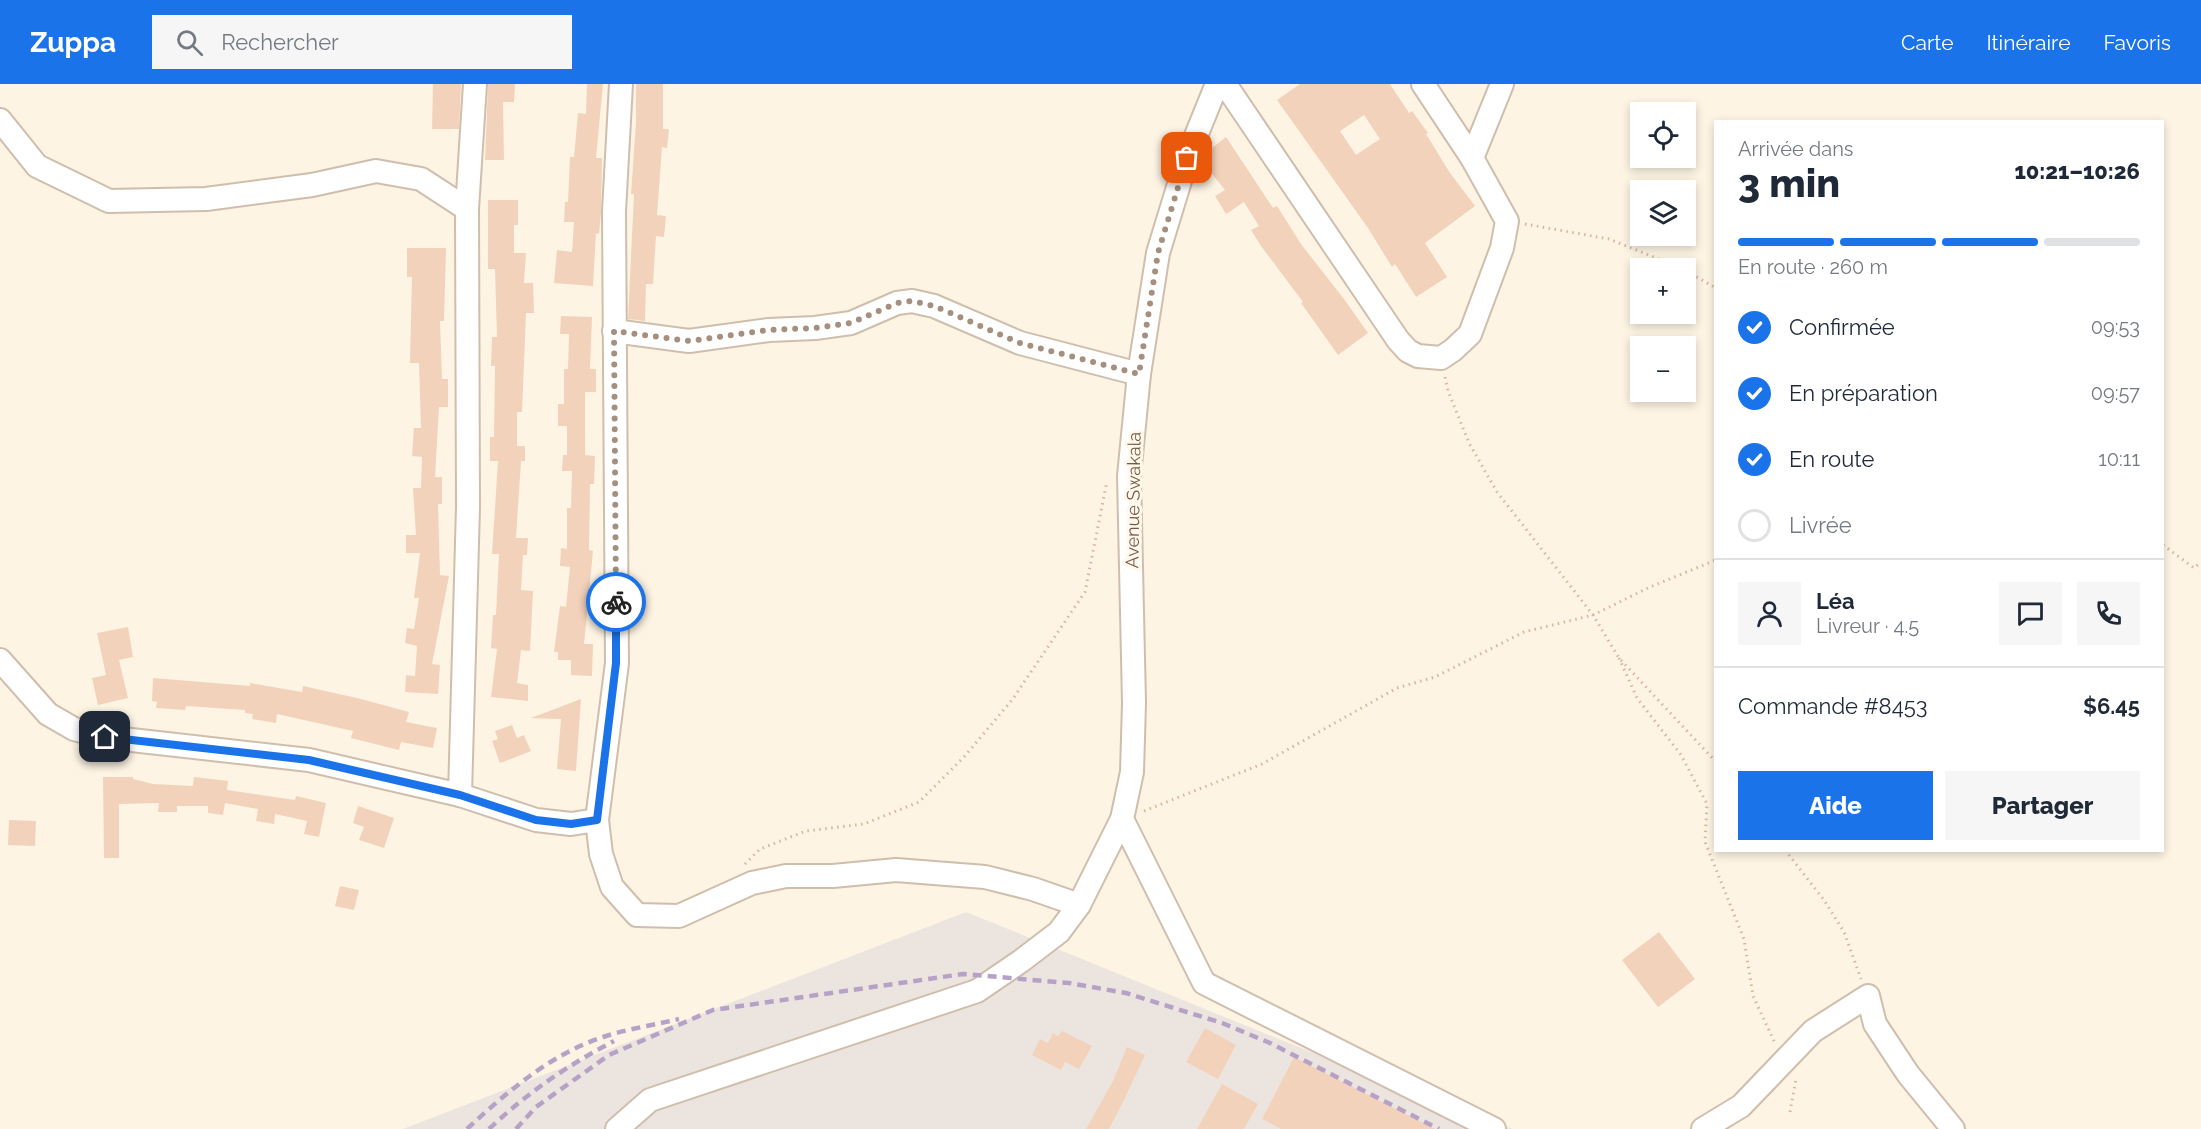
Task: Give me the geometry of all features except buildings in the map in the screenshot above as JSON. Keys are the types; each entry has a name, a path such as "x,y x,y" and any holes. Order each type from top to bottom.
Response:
{"street":[{"path":"460,795 468,507 467,209 475,84"},
{"path":"621,84 614,210 616,663 597,820 601,854 612,887 637,915 679,916 752,883 786,876 832,876 896,870 986,877 1033,889 1079,905"},
{"name":"Avenue Swakala","path":"616,1129 650,1100 977,991 1022,961 1059,932 1079,905 1122,819 1132,771 1134,703 1129,476 1139,374 1158,253 1187,158 1216,84"},
{"path":"1225,84 1398,340 1408,351 1418,356 1441,358 1470,334 1502,248 1507,221 1473,158 1423,84"},
{"path":"1473,158 1502,84"},
{"path":"0,120 0,123 37,166 110,201 206,199 312,185 376,171 421,179 467,209"},
{"path":"614,331 689,341 769,330 815,328 851,323 897,303 912,301 934,306 1020,343 1139,374"},
{"path":"0,660 48,714 74,729 105,737 309,760 460,795 536,820 571,824 597,820"},
{"path":"1122,819 1204,983 1494,1129"},
{"path":"1703,1129 1741,1106 1813,1031 1868,996 1875,1024 1908,1074 1953,1129"}],"path":[{"path":"1507,221 1609,239 1656,258"},
{"path":"1696,277 1714,287"},
{"path":"1441,358 1448,391 1469,443 1497,492 1593,615 1619,658 1637,698 1681,755 1707,804 1705,842 1744,939 1753,996 1784,1062 1798,1071 1790,1112"},
{"path":"740,869 760,849 806,831 864,825 919,802 964,757 1012,700 1085,592 1108,476"},
{"path":"2164,546 2194,568 2201,562"},
{"path":"1122,819 1262,764 1397,688 1435,677 1524,632 1593,615 1650,586 1714,561"},
{"path":"1619,658 1714,760"},
{"path":"1787,852 1824,900 1844,932 1868,996"}],"shaded area":[{"path":"966,912 1412,1093 1513,1129 403,1129"}],"railway":[{"path":"516,1129 536,1107 609,1055 713,1010 963,974 1069,983 1126,993 1222,1023 1270,1043 1439,1129"},
{"path":"467,1129 530,1075 565,1053 612,1034 679,1019"},
{"path":"489,1129 548,1080 614,1041"}],"way so far":[{"path":"616,602 614,331 689,341 769,330 815,328 851,323 897,303 912,301 934,306 1020,343 1139,374 1158,253 1187,158"}],"route":[{"path":"105,737 309,760 460,795 536,820 571,824 597,820 616,663 616,602"}]}
